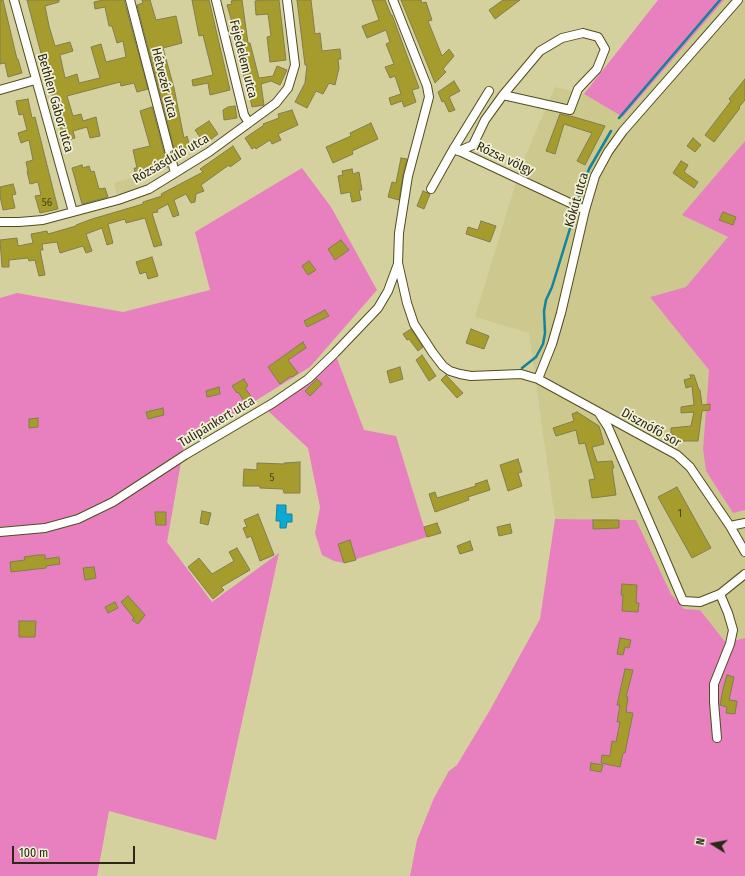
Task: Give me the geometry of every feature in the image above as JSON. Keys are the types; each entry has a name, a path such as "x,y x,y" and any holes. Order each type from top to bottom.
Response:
{"street":[{"name":"Bethlen Gábor utca","path":"14,0 73,212"},
{"name":"Hétvezér utca","path":"130,0 175,173"},
{"name":"Fejedelem utca","path":"216,0 244,115 249,123"},
{"name":"Rózsásdűlő utca","path":"0,222 43,220 118,200 148,189 209,152 249,123 276,102 288,88 295,64 287,0"},
{"path":"393,0 427,86 429,98 408,176 400,233 398,263"},
{"name":"Kőkút utca","path":"538,379 552,344 561,313 585,210 595,176 608,152 623,131 738,0"},
{"name":"Rózsa völgy","path":"457,150 473,145 485,120 503,95 540,51 562,38 583,33 598,37 605,49 597,69 578,89 570,110 503,95"},
{"path":"0,90 36,80"},
{"path":"431,189 457,150 489,91"},
{"name":"Rózsa völgy","path":"457,150 585,210"},
{"name":"Disznófő sor","path":"398,263 414,324 443,366 450,371 471,376 521,374 538,379 676,455 690,467 730,526 745,552"},
{"name":"Tulipánkert utca","path":"0,532 45,528 78,519 113,502 185,455 273,403 308,379 378,308 388,291 398,263"},
{"path":"598,412 608,427 683,601 700,602 720,594 745,574"},
{"path":"730,526 745,523"},
{"path":"717,738 714,684 730,644 733,630 720,594"}],"shaded area":[{"path":"658,0 724,0 623,117 584,94"},
{"path":"724,0 745,0 745,141 682,215 728,237 686,287 650,297 709,370 703,449 706,471 733,513 745,510 745,638 726,643 700,611 684,609 671,594 636,520 555,519 529,333 475,317 521,166 555,87 584,94 624,117"},
{"path":"745,141 745,510 733,513 706,471 703,449 709,370 650,297 686,287 728,237 682,215"},
{"path":"302,168 331,207 377,290 310,367 184,445 167,542 212,602 279,553 216,840 109,811 97,876 0,876 0,298 17,293 123,312 210,290 195,232"},
{"path":"136,177 139,189 117,195 114,183"},
{"path":"335,353 364,430 396,436 427,537 344,563 334,561 322,555 315,533 320,507 308,448 265,408"},
{"path":"555,519 636,520 671,594 684,609 700,610 726,643 745,638 745,876 410,876 417,840 434,798 449,771 457,765 490,710 540,619"}],"water":[{"path":"277,505 286,505 286,514 292,514 292,522 287,522 286,528 280,528 280,521 276,521"}],"building":[{"path":"0,0 3,0 17,59 22,73 8,77 5,63 0,64"},
{"path":"27,0 59,0 59,2 45,6 49,26 55,46 70,42 73,51 60,55 65,78 77,74 79,83 100,78 91,47 101,44 106,62 126,57 123,41 117,43 112,26 109,26 105,7 95,9 94,2 103,0 124,0 148,89 137,92 134,83 121,86 120,82 67,96 73,116 81,114 83,121 96,117 100,136 90,138 87,127 73,131 75,138 64,141"},
{"path":"142,0 150,0 156,20 176,16 182,43 163,48 174,88 184,138 187,136 190,147 185,148 186,154 176,156 137,5 143,3"},
{"path":"192,0 209,0 230,90 210,95 208,83 193,86 192,80 213,75 203,35 199,36"},
{"path":"242,0 248,43 250,43 259,78 273,76 277,66 287,70 280,85 271,81 261,84 264,105 252,107 248,88 246,89 237,39 227,5 232,4 231,1"},
{"path":"279,0 286,60 270,62 267,37 271,36 268,14 256,15 255,1"},
{"path":"297,0 311,0 315,34 320,33 322,51 340,49 341,59 338,59 339,68 335,85 329,83 323,94 316,91 307,108 295,102 305,83 307,65 305,65"},
{"path":"372,0 385,0 419,88 412,90 416,102 404,107 402,101 391,105 389,98 401,94 395,76 390,78 385,67 394,64 386,44 390,42 386,30 367,38 362,26 379,20"},
{"path":"401,0 421,0 422,3 426,2 432,20 428,21 442,56 449,49 454,56 443,69 446,72 435,83"},
{"path":"503,0 520,0 495,19 489,10"},
{"path":"745,79 745,100 714,142 705,135 731,101 729,99"},
{"path":"454,81 460,91 449,97 455,110 449,112 444,101 442,102 438,92"},
{"path":"28,99 32,118 35,117 58,209 40,213 35,196 41,195 38,182 30,184 27,171 26,162 33,160 29,140 21,143 18,133 27,130 23,114 19,115 16,101"},
{"path":"235,106 237,118 224,120 223,110 228,107"},
{"path":"152,107 168,167 144,173 145,178 137,180 134,168 137,168 133,150 150,146 140,111"},
{"path":"292,110 298,125 278,134 281,140 272,144 270,140 256,149 255,147 252,149 245,138 264,125 263,124 279,118 278,114"},
{"path":"560,114 605,126 585,165 577,161 592,133 564,124 555,154 546,151"},
{"path":"209,121 218,134 205,144 195,130"},
{"path":"371,123 378,139 352,151 353,154 333,163 326,147 351,136 350,133"},
{"path":"693,138 701,145 695,152 687,146"},
{"path":"233,146 241,159 230,167 229,165 201,185 204,191 196,194 195,202 191,203 186,194 174,200 179,215 173,217 168,204 157,210 158,212 152,213 162,245 154,247 145,218 126,223 125,219 108,224 113,243 107,245 102,228 86,234 92,251 86,253 83,246 60,253 57,242 42,244 43,250 40,250 45,275 39,276 35,260 29,261 28,258 9,260 9,267 2,267 0,240 17,238 18,246 33,243 31,234 47,231 48,234 143,204 143,202 162,196 161,194 203,172 200,169"},
{"path":"401,158 407,159 399,200 388,197 392,182 396,183"},
{"path":"681,161 688,165 684,172 698,182 694,188 673,173"},
{"path":"82,165 83,168 89,166 91,172 94,171 99,189 105,188 108,197 82,204 72,168"},
{"path":"352,169 353,174 359,172 362,190 359,190 361,200 352,202 350,192 341,194 338,176 343,175 342,171"},
{"path":"13,184 16,194 12,195 15,208 3,210 0,187"},
{"path":"423,191 430,194 424,209 417,206"},
{"path":"723,212 736,217 733,225 719,220"},
{"path":"481,221 496,226 490,242 466,234 468,227 478,230"},
{"path":"341,240 349,250 335,260 328,249"},
{"path":"152,257 158,276 148,279 146,272 140,274 136,262"},
{"path":"309,261 316,270 308,275 302,266"},
{"path":"325,310 329,316 307,327 304,321"},
{"path":"411,329 423,347 418,351 403,334"},
{"path":"471,329 489,336 484,349 466,343"},
{"path":"303,342 306,348 288,360 298,373 280,384 268,367"},
{"path":"422,355 436,376 429,381 416,360"},
{"path":"400,367 403,379 390,383 387,371"},
{"path":"446,375 463,393 457,398 441,380"},
{"path":"690,375 694,375 700,390 702,405 710,404 710,410 702,411 698,441 673,441 671,428 691,426 694,412 681,413 681,407 694,405 692,386 686,388 684,380 691,378"},
{"path":"244,379 248,386 245,388 253,399 246,404 232,386"},
{"path":"317,379 322,384 310,396 305,391"},
{"path":"219,387 220,394 207,397 206,391"},
{"path":"163,408 164,415 148,419 146,412"},
{"path":"577,412 599,426 604,444 592,447 597,462 612,461 616,495 592,498 589,480 595,479 585,443 579,444 576,430 556,436 553,428 574,421 572,414"},
{"path":"38,418 38,427 29,428 29,419"},
{"path":"518,459 522,472 518,473 522,486 508,491 500,465"},
{"path":"300,462 300,493 284,493 283,489 260,488 260,486 243,486 244,469 257,470 257,463 284,464"},
{"path":"487,480 490,490 468,497 469,500 435,512 429,494 435,492 437,498 476,486 475,484"},
{"path":"677,487 711,548 692,558 658,497"},
{"path":"202,511 211,513 208,525 200,523"},
{"path":"155,512 166,512 166,525 156,525"},
{"path":"258,514 274,555 260,561 251,536 247,538 243,528 247,527 244,520"},
{"path":"593,520 619,520 619,528 593,529"},
{"path":"437,523 441,533 427,537 424,527"},
{"path":"510,524 512,533 499,536 497,527"},
{"path":"350,540 356,560 344,563 338,544"},
{"path":"470,541 473,550 460,554 457,546"},
{"path":"237,548 250,570 221,587 224,590 213,599 188,567 199,558 212,574 234,561 229,552"},
{"path":"45,555 45,559 59,557 60,564 46,566 46,568 11,572 10,562 25,560 24,557"},
{"path":"94,567 96,578 85,580 83,568"},
{"path":"622,584 637,585 636,603 639,603 638,612 622,611"},
{"path":"128,596 145,615 138,624 132,620 134,618 121,602"},
{"path":"115,602 118,608 108,613 105,607"},
{"path":"19,621 36,621 35,637 19,637"},
{"path":"620,638 631,640 629,648 625,647 623,655 617,654"},
{"path":"625,669 633,670 626,697 628,697 626,712 633,713 625,753 623,753 620,767 601,763 602,755 610,756 612,741 616,742 620,722 617,722 620,705 617,705"},
{"path":"727,675 734,677 729,700 737,701 735,714 726,713 727,707 720,705"},
{"path":"591,763 603,765 601,772 590,770"}],"waterway":[{"path":"619,118 720,0"},
{"path":"579,199 589,169 611,131"},
{"path":"522,368 536,357 543,344 545,333 544,311 546,300 552,287 576,209"}]}
